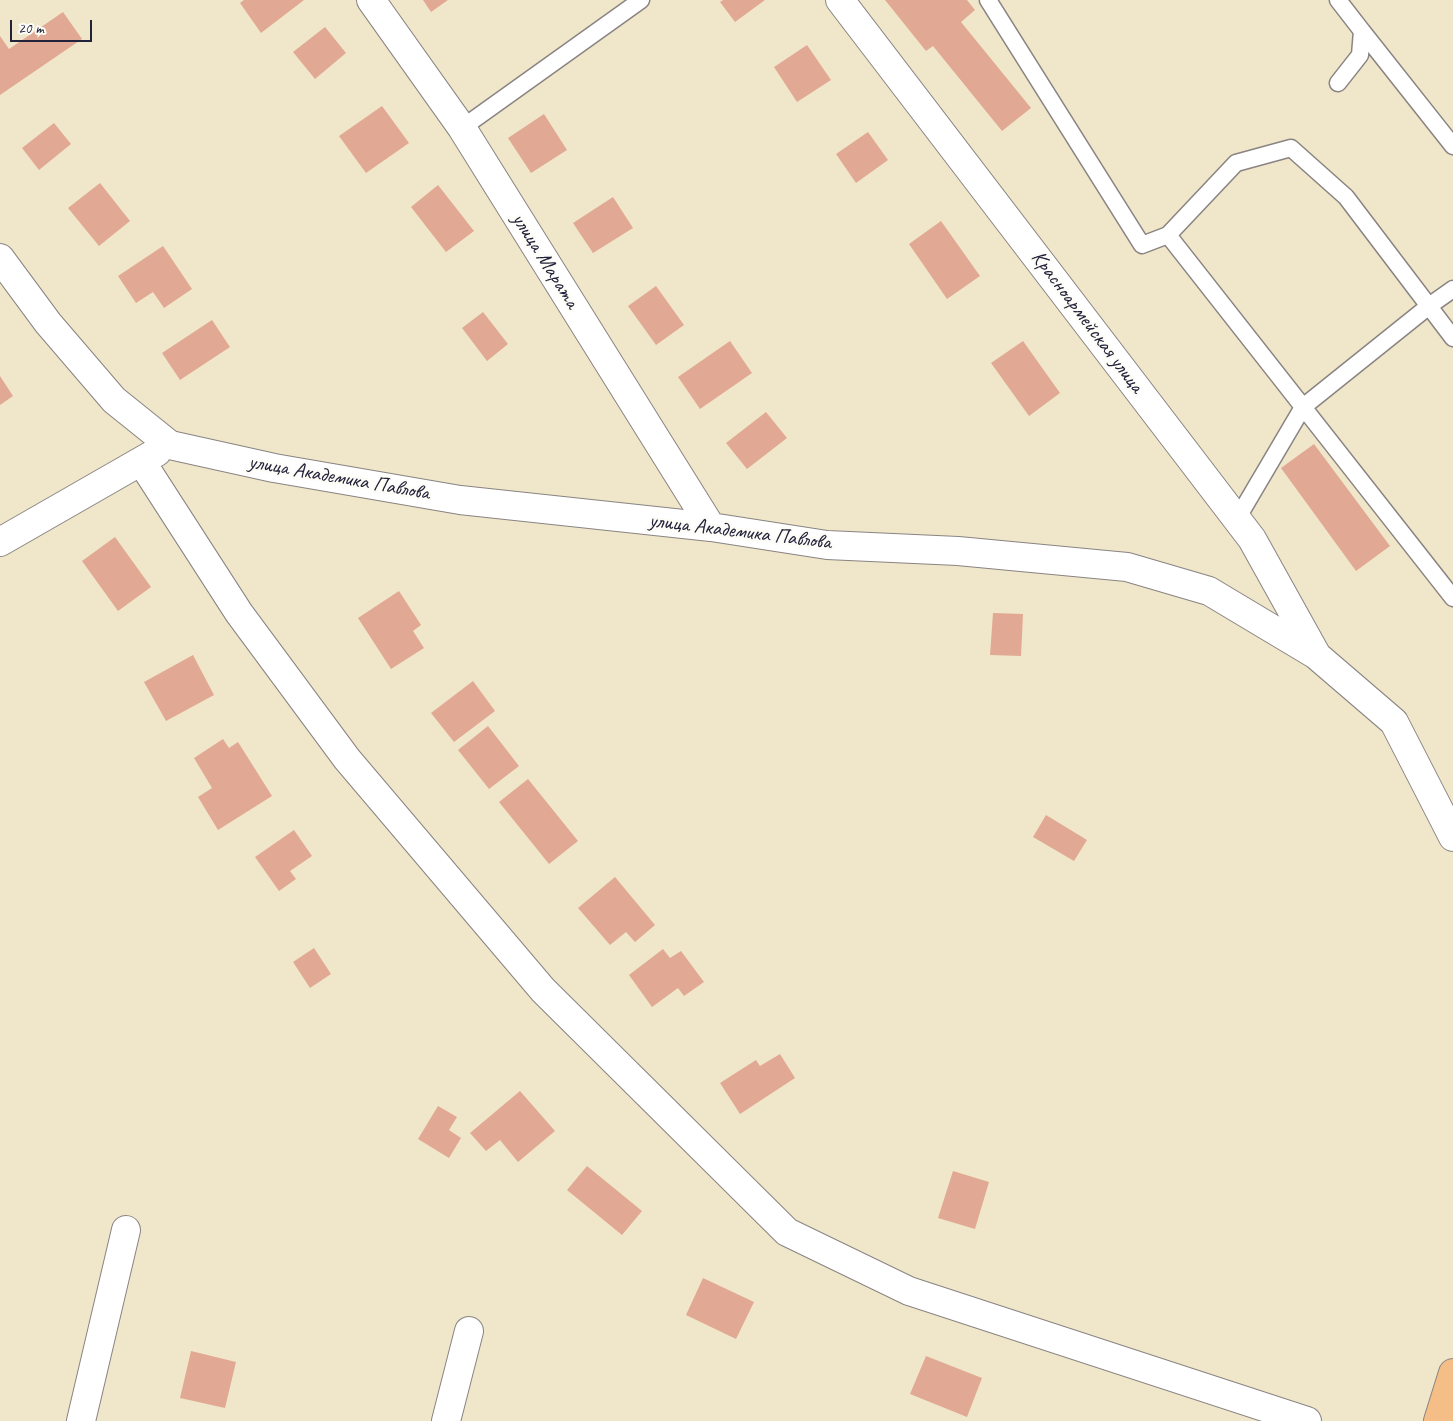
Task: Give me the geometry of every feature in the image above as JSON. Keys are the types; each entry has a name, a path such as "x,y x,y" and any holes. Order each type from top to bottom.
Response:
{"main road":[{"path":"1438,1421 1453,1373"}],"street":[{"name":"улица Марата","path":"371,0 462,128 711,527"},
{"name":"Красноармейская улица","path":"840,0 1252,539 1316,656"},
{"name":"улица Академика Павлова","path":"0,258 48,322 114,400 170,445 274,468 460,500 711,527 827,545 958,551 1127,567 1208,591 1316,656 1394,722 1453,837"},
{"path":"0,542 170,445"},
{"path":"141,461 239,612 347,759 543,990 787,1232 909,1291 1307,1421"},
{"path":"81,1421 126,1230"},
{"path":"446,1421 469,1331"}],"lane":[{"path":"462,128 641,0"},
{"path":"988,0 1142,245 1168,235 1236,163 1291,148 1346,197 1453,338"},
{"path":"1338,0 1453,146"},
{"path":"1338,83 1360,55 1362,31"},
{"path":"1168,235 1453,598"},
{"path":"1236,519 1303,407 1453,289"}],"building":[{"path":"244,0 304,0 261,33 240,3"},
{"path":"423,0 448,0 431,12"},
{"path":"723,0 765,0 735,22 720,2"},
{"path":"885,0 967,0 975,10 961,22 1031,108 1002,131 933,46 926,51"},
{"path":"63,12 82,39 0,95 0,36 9,49"},
{"path":"325,27 346,53 315,79 293,52"},
{"path":"807,45 831,80 797,102 774,67"},
{"path":"382,106 409,143 366,173 339,136"},
{"path":"544,114 567,150 531,173 508,138"},
{"path":"54,123 71,144 39,170 22,148"},
{"path":"868,132 888,160 856,183 836,154"},
{"path":"100,183 130,221 99,246 68,208"},
{"path":"438,185 474,231 446,252 411,207"},
{"path":"613,197 633,228 593,253 573,223"},
{"path":"941,221 980,276 947,299 909,244"},
{"path":"163,246 192,289 164,308 153,292 136,303 118,276"},
{"path":"656,286 684,325 656,345 628,306"},
{"path":"483,312 508,344 487,361 462,328"},
{"path":"212,320 230,347 180,380 162,353"},
{"path":"730,341 752,373 700,409 678,377"},
{"path":"1023,341 1060,393 1029,416 991,363"},
{"path":"0,376 13,396 0,405"},
{"path":"766,412 787,438 747,469 726,443"},
{"path":"1314,444 1390,546 1356,571 1281,468"},
{"path":"115,537 151,587 118,611 82,561"},
{"path":"399,591 421,625 413,631 424,648 391,669 358,618"},
{"path":"993,613 1023,614 1021,656 990,655"},
{"path":"193,655 214,695 166,721 144,682"},
{"path":"473,681 495,711 454,742 431,713"},
{"path":"488,726 519,766 489,789 458,750"},
{"path":"223,739 229,748 238,742 272,796 218,830 198,797 212,788 194,758"},
{"path":"528,779 578,841 549,864 499,802"},
{"path":"1046,815 1087,840 1074,861 1033,837"},
{"path":"294,830 312,856 290,871 296,879 279,891 255,857"},
{"path":"615,877 655,925 635,942 626,932 610,945 578,908"},
{"path":"314,948 331,974 310,988 293,962"},
{"path":"663,949 670,958 681,951 704,982 684,996 678,988 652,1007 629,975"},
{"path":"780,1054 795,1078 740,1114 720,1083 756,1060 760,1066"},
{"path":"520,1091 555,1131 518,1162 500,1140 486,1151 470,1133"},
{"path":"438,1106 457,1117 449,1130 461,1138 449,1158 418,1139"},
{"path":"587,1166 642,1211 622,1235 567,1190"},
{"path":"953,1171 989,1182 975,1229 938,1218"},
{"path":"703,1278 754,1302 736,1339 686,1315"},
{"path":"191,1351 236,1362 225,1408 180,1398"},
{"path":"926,1356 982,1378 967,1417 910,1394"}]}
